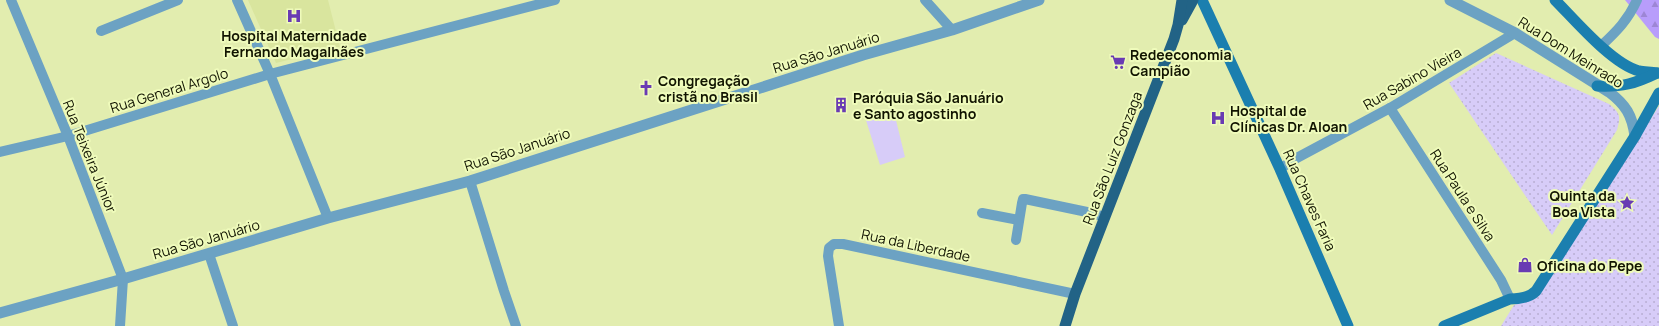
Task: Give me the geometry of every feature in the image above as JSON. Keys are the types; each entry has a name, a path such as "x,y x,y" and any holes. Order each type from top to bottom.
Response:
{"main road":[{"name":"Rua São Luiz Gonzaga","path":"1065,326 1075,294 1178,26 1182,0"},
{"path":"1178,26 1193,0"},
{"name":"Rua Chaves Faria","path":"1202,0 1280,168 1348,326"},
{"path":"1555,0 1612,56 1625,65 1638,71 1658,72"},
{"path":"1597,86 1618,87 1638,82 1658,72"},
{"path":"1444,326 1510,299 1527,297 1536,291 1554,266 1635,136 1659,93"}],"street":[{"name":"Rua Teixeira Júnior","path":"11,0 68,136 123,279 120,326"},
{"path":"101,31 178,0"},
{"path":"237,0 270,74 328,218"},
{"name":"Rua General Argolo","path":"0,152 68,136 270,74 555,0"},
{"path":"925,0 952,30"},
{"name":"Rua São Januário","path":"0,313 123,279 328,218 470,181 863,55 952,30 1039,0"},
{"name":"Rua Dom Meinrado","path":"1450,0 1515,33 1620,100 1628,111 1633,123 1635,136"},
{"path":"1601,46 1618,31 1631,15 1637,0"},
{"name":"Rua Sabino Vieira","path":"1280,168 1390,108 1515,33"},
{"name":"Rua Paula e Silva","path":"1390,108 1501,280 1510,299"},
{"path":"470,181 516,326"},
{"path":"1016,240 1023,199 1105,217"},
{"path":"982,213 1019,220"},
{"name":"Rua da Liberdade","path":"839,326 828,256 830,248 834,244 843,244 1075,294"},
{"path":"209,254 233,326"}],"shaded area":[{"name":"Hospital Maternidade Fernando Magalhães","path":"248,0 328,0 340,47 276,63"},
{"path":"1496,53 1609,104 1619,115 1617,130 1552,235 1449,83"},
{"name":"Quinta da Boa Vista","path":"1659,106 1659,326 1501,326 1514,305 1533,299"},
{"path":"893,108 905,157 880,165 865,117"}],"green space":[{"path":"1625,0 1659,0 1659,39 1655,37"}],"place":[{"name":"Hospital Maternidade Fernando Magalhães","path":"294,16"},
{"name":"Redeeconomia Campião","path":"1118,62"},
{"name":"Congregação cristã no Brasil","path":"646,88"},
{"name":"Paróquia São Januário e Santo agostinho","path":"841,105"},
{"name":"Hospital de Clínicas Dr. Aloan","path":"1218,118"},
{"name":"Quinta da Boa Vista","path":"1627,203"},
{"name":"Oficina do Pepe","path":"1525,265"}]}
